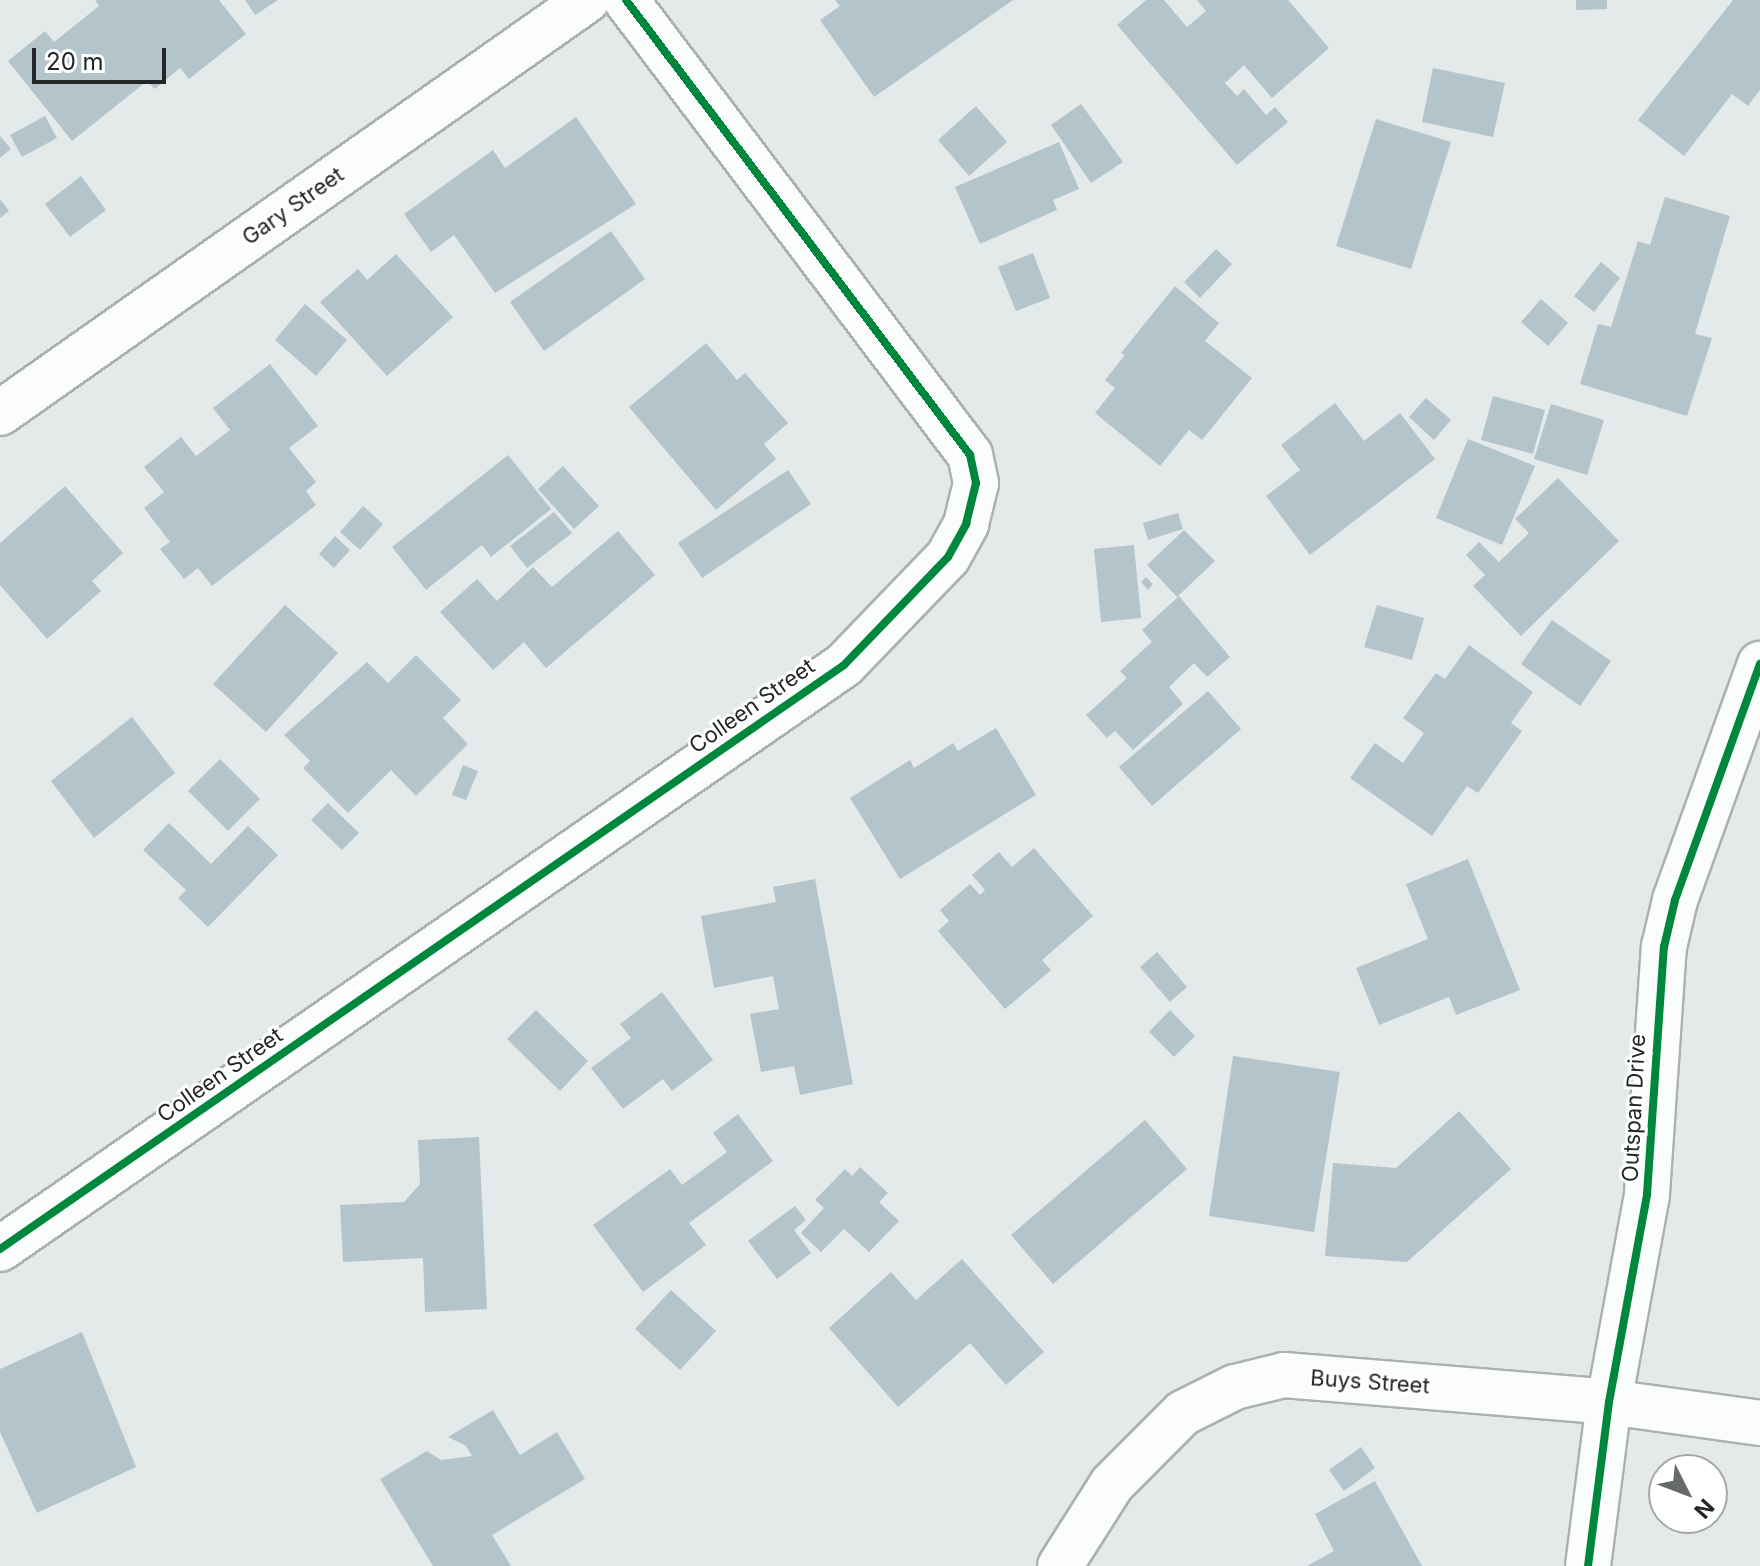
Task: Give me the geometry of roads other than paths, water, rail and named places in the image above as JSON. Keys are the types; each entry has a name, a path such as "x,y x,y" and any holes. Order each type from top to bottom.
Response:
{"street":[{"name":"Gary Street","path":"0,413 587,0"},
{"name":"Colleen Street","path":"0,1249 844,665 948,557 966,524 976,483 970,455 626,0"},
{"name":"Outspan Drive","path":"1588,1566 1609,1402 1647,1194 1664,947 1675,900 1760,664"},
{"name":"Buys Street","path":"1060,1566 1112,1484 1183,1413 1235,1387 1284,1375 1609,1402 1760,1423"}]}
